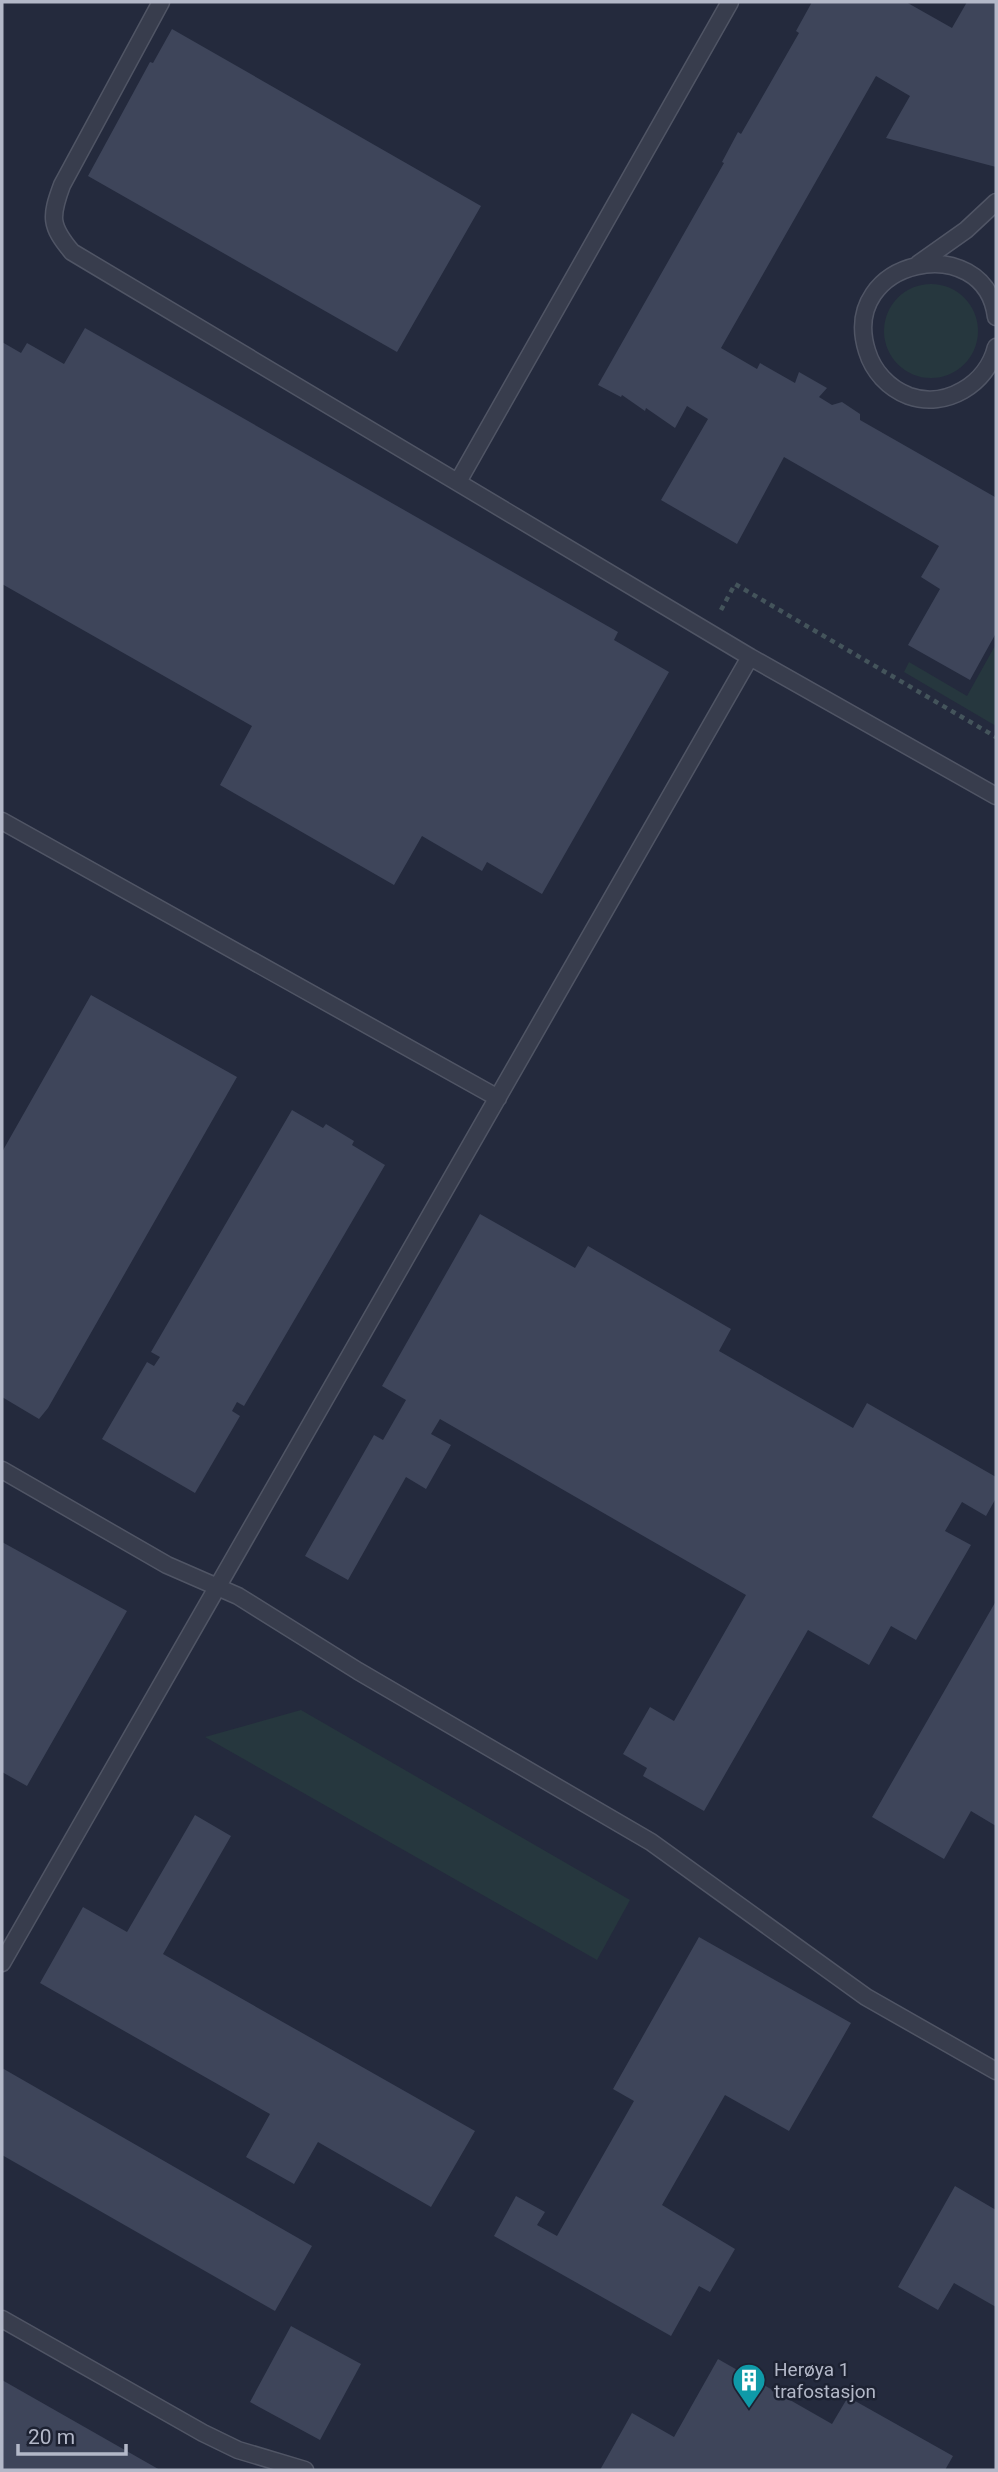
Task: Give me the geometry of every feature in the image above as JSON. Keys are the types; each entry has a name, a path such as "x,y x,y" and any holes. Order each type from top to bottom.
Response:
{"lane":[{"path":"161,2 62,185 52,212 57,234 72,253 458,480 751,657 996,796"},
{"path":"458,480 730,2"},
{"path":"996,202 966,230 918,264 892,274 874,293 864,314 862,337 871,364 888,385 910,396 939,399 959,393 981,377 996,347"},
{"path":"918,264 947,265 962,271 986,291 996,310"},
{"path":"2,1964 751,657"},
{"path":"2,821 498,1098"},
{"path":"2,1470 167,1565 238,1595 358,1671 651,1842 866,1997 996,2071"},
{"path":"2,2319 203,2433 238,2450 304,2470"}],"path":[{"path":"709,632 735,584 996,737"}],"shaded area":[{"path":"931,284 949,288 964,298 974,313 978,331 974,349 964,364 949,374 931,378 913,374 898,364 888,349 884,331 888,313 898,298 913,288"},
{"path":"996,644 996,726 904,672 909,662 967,696"},
{"path":"301,1710 630,1900 597,1960 205,1737"}],"building":[{"path":"812,2 906,2 952,28 967,2 996,2 996,167 886,138 910,96 876,76 721,348 757,369 760,363 795,383 799,372 827,388 819,397 832,405 842,402 860,414 860,420 995,497 996,633 970,680 908,645 940,589 921,577 939,546 784,457 737,544 661,500 708,419 687,406 675,428 646,408 645,411 622,395 621,397 598,385 724,163 722,162 738,132 741,134 799,33 796,31"},
{"path":"172,29 481,206 397,352 88,176 150,62 153,63"},
{"path":"85,328 618,632 614,640 669,672 542,894 487,862 482,871 422,836 394,885 220,785 252,726 2,584 2,342 21,353 27,343 64,364"},
{"path":"91,995 237,1077 48,1408 39,1419 2,1397 2,1152"},
{"path":"292,1110 323,1128 326,1124 354,1141 352,1145 385,1165 244,1406 237,1402 232,1411 240,1416 195,1493 102,1439 147,1362 154,1366 160,1357 151,1352"},
{"path":"480,1214 575,1268 588,1246 731,1329 719,1351 853,1428 867,1403 996,1477 996,1498 986,1516 962,1502 945,1531 971,1545 916,1640 891,1626 869,1665 808,1630 704,1811 643,1776 647,1768 623,1754 650,1707 674,1721 746,1595 440,1419 431,1434 451,1445 426,1489 406,1477 348,1580 305,1556 374,1435 383,1440 406,1400 382,1386"},
{"path":"2,1542 127,1611 27,1786 2,1772"},
{"path":"996,1601 996,1826 971,1811 944,1859 872,1817"},
{"path":"195,1815 231,1836 163,1954 475,2131 431,2207 318,2142 294,2184 246,2157 270,2114 40,1983 83,1907 127,1932"},
{"path":"699,1937 851,2023 789,2131 725,2095 662,2205 735,2249 710,2292 699,2286 671,2336 494,2236 516,2196 545,2212 537,2225 557,2236 634,2101 613,2089"},
{"path":"2,2068 312,2246 275,2311 2,2155"},
{"path":"955,2186 996,2210 996,2307 954,2283 938,2310 898,2287"},
{"path":"291,2326 361,2364 320,2440 250,2402"},
{"name":"Herøya 1 trafostasjon","path":"718,2359 832,2424 848,2397 953,2456 945,2470 600,2470 632,2413 674,2437"},
{"path":"2,2380 160,2470 2,2470"}],"place":[{"name":"Herøya 1 trafostasjon","path":"749,2410"}]}
